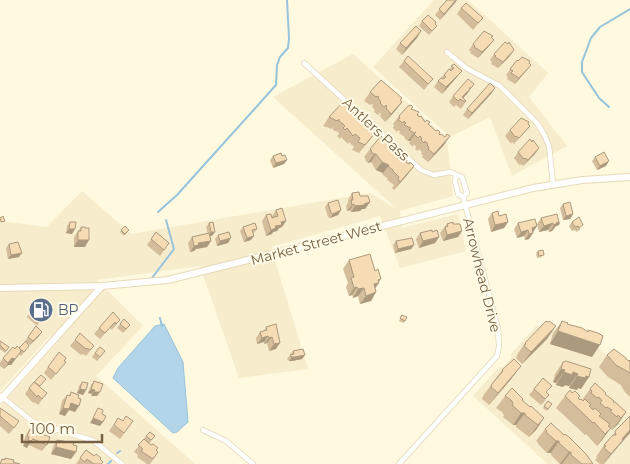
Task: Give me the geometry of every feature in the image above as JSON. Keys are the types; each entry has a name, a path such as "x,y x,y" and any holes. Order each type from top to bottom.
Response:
{"main road":[{"name":"Market Street West","path":"0,288 102,286 155,282 194,275 464,201 553,184 630,177"},
{"path":"1,397 102,286"}],"street":[{"path":"447,52 466,68 500,86 537,123 549,146 553,184"},
{"name":"Antlers Pass","path":"304,63 421,170 434,175 450,172 456,174"},
{"path":"456,174 462,177 467,193 464,201 458,194 455,181 456,174"},
{"name":"Arrowhead Drive","path":"399,464 497,356 498,328 464,201"},
{"path":"1,397 34,422 94,441 122,464"},
{"path":"202,430 226,441 252,464"}],"shaded area":[{"path":"434,0 468,0 548,73 529,97 567,146 512,176 490,117 450,137 373,67"},
{"path":"353,54 447,138 453,196 400,211 402,228 458,214 466,251 400,268 380,216 271,247 308,369 239,378 200,266 97,280 143,326 96,376 195,464 0,464 0,407 57,343 50,336 0,391 0,221 47,227 82,191 131,234 370,193 397,209 273,97"},
{"path":"536,326 592,342 630,376 630,464 548,464 473,396 499,367 503,367 511,358 511,354"}],"water":[{"path":"164,324 183,362 188,422 177,432 173,433 113,378 118,368 155,326"}],"building":[{"path":"447,0 456,0 444,14 439,9"},
{"path":"466,3 483,18 478,23 461,8"},
{"path":"428,15 436,22 437,26 432,31 422,21"},
{"path":"416,26 421,31 406,48 400,43"},
{"path":"484,31 493,36 491,37 494,40 482,52 474,47 473,44"},
{"path":"505,42 508,44 509,42 514,50 503,62 495,57 494,54"},
{"path":"408,56 433,79 428,84 404,61"},
{"path":"522,57 530,61 531,65 519,78 511,73 513,71 510,69"},
{"path":"454,64 462,71 446,87 438,81 446,77 444,75 449,69 451,71 454,68 451,66"},
{"path":"468,79 474,84 462,97 466,101 460,99 458,101 453,96"},
{"path":"381,80 402,98 400,100 402,102 391,114 386,105 384,107 380,103 379,97 370,92"},
{"path":"490,83 495,88 472,113 467,109"},
{"path":"343,102 346,107 351,109 352,113 354,112 360,120 361,118 368,124 369,128 376,132 365,145 358,142 360,138 355,134 353,136 347,128 345,130 343,128 345,126 339,119 337,121 329,117"},
{"path":"411,105 413,107 411,109 419,112 417,115 421,116 425,122 427,120 430,122 428,124 436,131 438,130 440,135 445,137 447,134 450,136 434,154 428,149 428,144 421,140 420,136 418,138 414,134 416,132 414,133 409,130 411,128 404,125 406,123 404,121 403,123 398,120 399,116"},
{"path":"521,118 529,122 530,126 519,138 515,137 510,130"},
{"path":"381,136 385,143 387,141 390,144 390,148 392,146 396,153 398,151 401,158 403,156 407,163 409,164 410,162 414,166 400,182 399,177 389,165 382,162 376,154 371,152 370,149"},
{"path":"530,139 539,148 528,160 524,159 518,152"},
{"path":"604,152 609,161 600,166 595,157"},
{"path":"281,153 282,156 285,155 287,160 276,163 273,156"},
{"path":"359,192 360,196 368,196 370,202 365,205 352,205 352,193"},
{"path":"338,200 341,210 333,214 328,203"},
{"path":"570,202 573,214 566,216 563,204"},
{"path":"282,208 286,221 281,222 282,225 275,226 276,228 271,230 266,215 271,214 272,218 278,216 276,210"},
{"path":"498,211 499,216 506,214 508,222 495,225 492,213"},
{"path":"557,214 559,222 544,226 541,218"},
{"path":"3,216 5,221 1,222 0,218"},
{"path":"579,217 583,225 579,228 578,226 575,227 572,222"},
{"path":"535,219 537,226 532,228 533,233 529,234 528,230 521,232 518,223"},
{"path":"70,222 76,222 75,229 69,229"},
{"path":"213,222 215,232 211,232 209,223"},
{"path":"453,222 453,224 460,224 462,231 447,235 445,227"},
{"path":"255,223 257,229 252,230 254,236 247,238 243,227"},
{"path":"125,226 129,230 125,234 121,230"},
{"path":"81,227 89,228 89,240 78,240 78,231 81,231"},
{"path":"432,230 432,232 437,230 439,237 423,241 420,233"},
{"path":"156,232 169,243 164,250 151,239"},
{"path":"229,232 231,238 220,241 218,235"},
{"path":"209,233 211,241 198,243 199,245 194,246 192,237"},
{"path":"412,238 414,245 398,249 396,241"},
{"path":"18,242 22,253 11,255 9,244"},
{"path":"543,250 544,255 539,256 538,251"},
{"path":"370,254 375,271 378,269 381,279 378,280 379,283 374,284 376,292 366,296 364,288 354,288 351,278 354,277 349,260"},
{"path":"44,299 52,306 46,313 38,307"},
{"path":"37,305 46,314 41,320 31,311"},
{"path":"113,312 120,320 116,324 115,322 105,333 99,328"},
{"path":"402,315 407,317 405,321 400,318"},
{"path":"124,319 130,325 126,329 120,324"},
{"path":"546,321 556,326 531,352 524,346 525,343"},
{"path":"562,321 603,336 600,345 558,331"},
{"path":"276,324 280,343 274,344 272,337 262,338 260,332 267,330 266,327"},
{"path":"36,326 42,332 33,341 28,337"},
{"path":"80,333 94,346 90,350 75,340"},
{"path":"0,341 9,347 6,351 0,345"},
{"path":"26,341 29,346 24,352 19,348"},
{"path":"17,346 21,350 20,353 8,363 3,358 13,347 15,349"},
{"path":"100,347 105,351 100,357 95,353"},
{"path":"303,349 305,355 292,357 290,355 294,354 293,351"},
{"path":"614,349 630,360 630,373 616,365 607,355"},
{"path":"59,352 66,358 64,361 66,362 56,374 48,367"},
{"path":"514,359 521,366 498,393 491,387 492,384 502,370"},
{"path":"566,361 591,369 589,377 577,376 578,374 573,372 572,375 564,372 565,370 561,369 563,362"},
{"path":"41,375 46,379 40,386 34,382"},
{"path":"543,378 552,386 546,392 549,395 545,399 534,389"},
{"path":"94,381 103,384 100,392 94,392 95,390 91,389"},
{"path":"34,382 47,393 42,399 38,395 37,397 29,388"},
{"path":"82,382 88,383 86,390 80,389"},
{"path":"595,383 613,402 626,412 621,418 618,415 617,417 610,411 612,410 600,403 602,401 600,398 591,393 590,389"},
{"path":"512,388 522,400 544,418 538,425 525,413 521,413 512,405 511,400 505,396"},
{"path":"570,390 572,393 575,391 580,396 578,398 580,400 583,401 585,399 593,410 595,408 601,414 599,416 610,424 608,426 611,428 605,434 565,396"},
{"path":"71,392 79,395 78,398 81,399 79,406 71,403 69,409 63,408 67,395 70,396"},
{"path":"548,401 552,404 548,409 544,406"},
{"path":"0,408 19,421 14,428 0,416"},
{"path":"98,408 103,410 102,414 106,416 103,422 93,418"},
{"path":"126,416 133,421 124,433 114,425 118,418 123,421"},
{"path":"630,416 630,430 611,454 604,448 606,446 604,445 613,435 616,435 615,431"},
{"path":"551,423 569,437 593,464 582,464 559,441 556,441 546,432 545,429"},
{"path":"30,429 50,437 47,445 33,439 31,441 28,440 29,437 27,436"},
{"path":"150,432 155,436 151,440 146,436"},
{"path":"144,439 158,448 156,450 158,452 153,459 141,451 143,449 138,445"},
{"path":"57,440 74,443 73,445 77,446 76,452 56,447"},
{"path":"86,450 94,456 96,454 103,462 101,464 94,464 87,459 85,462 80,458"},
{"path":"5,458 20,464 0,464 2,459 5,460"}],"waterway":[{"path":"158,212 177,195 276,85 277,65 280,57 288,48 287,0"},
{"path":"609,107 599,98 582,72 582,62 591,38 600,27 630,9"},
{"path":"152,278 174,249 166,220"},
{"path":"160,318 162,326"},
{"path":"108,464 111,461"}],"place":[{"name":"BP","path":"41,310"}]}
